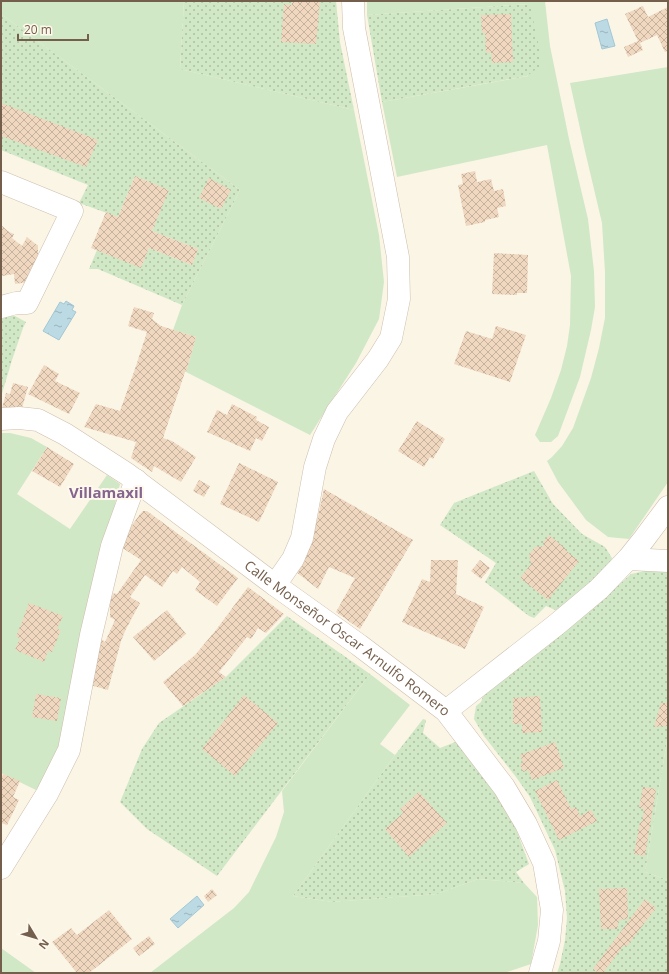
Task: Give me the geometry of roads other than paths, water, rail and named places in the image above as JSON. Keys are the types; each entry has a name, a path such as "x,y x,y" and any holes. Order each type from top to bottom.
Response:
{"street":[{"path":"275,585 293,559 302,538 315,467 324,439 337,412 378,359 392,338 400,299 398,257 354,28 353,1"},
{"path":"1,182 72,211 27,303 16,303 1,307"},
{"name":"Calle Monseñor Óscar Arnulfo Romero","path":"1,419 19,418 38,420 65,434 136,480 275,585 360,645 446,711 504,787 526,824 544,864 552,910 549,940 540,973"},
{"path":"1,868 47,794 69,750 91,635 112,546 136,480"},
{"path":"446,711 556,625 599,589 628,559 668,507"},
{"path":"628,559 668,561"}],"water":[{"path":"607,19 615,46 602,49 595,23"},
{"path":"66,301 74,306 72,310 76,312 59,340 43,331 60,302 64,304"},
{"path":"197,896 204,905 178,928 170,919"}],"district":[{"name":"Villamaxil","path":"106,493"}]}
